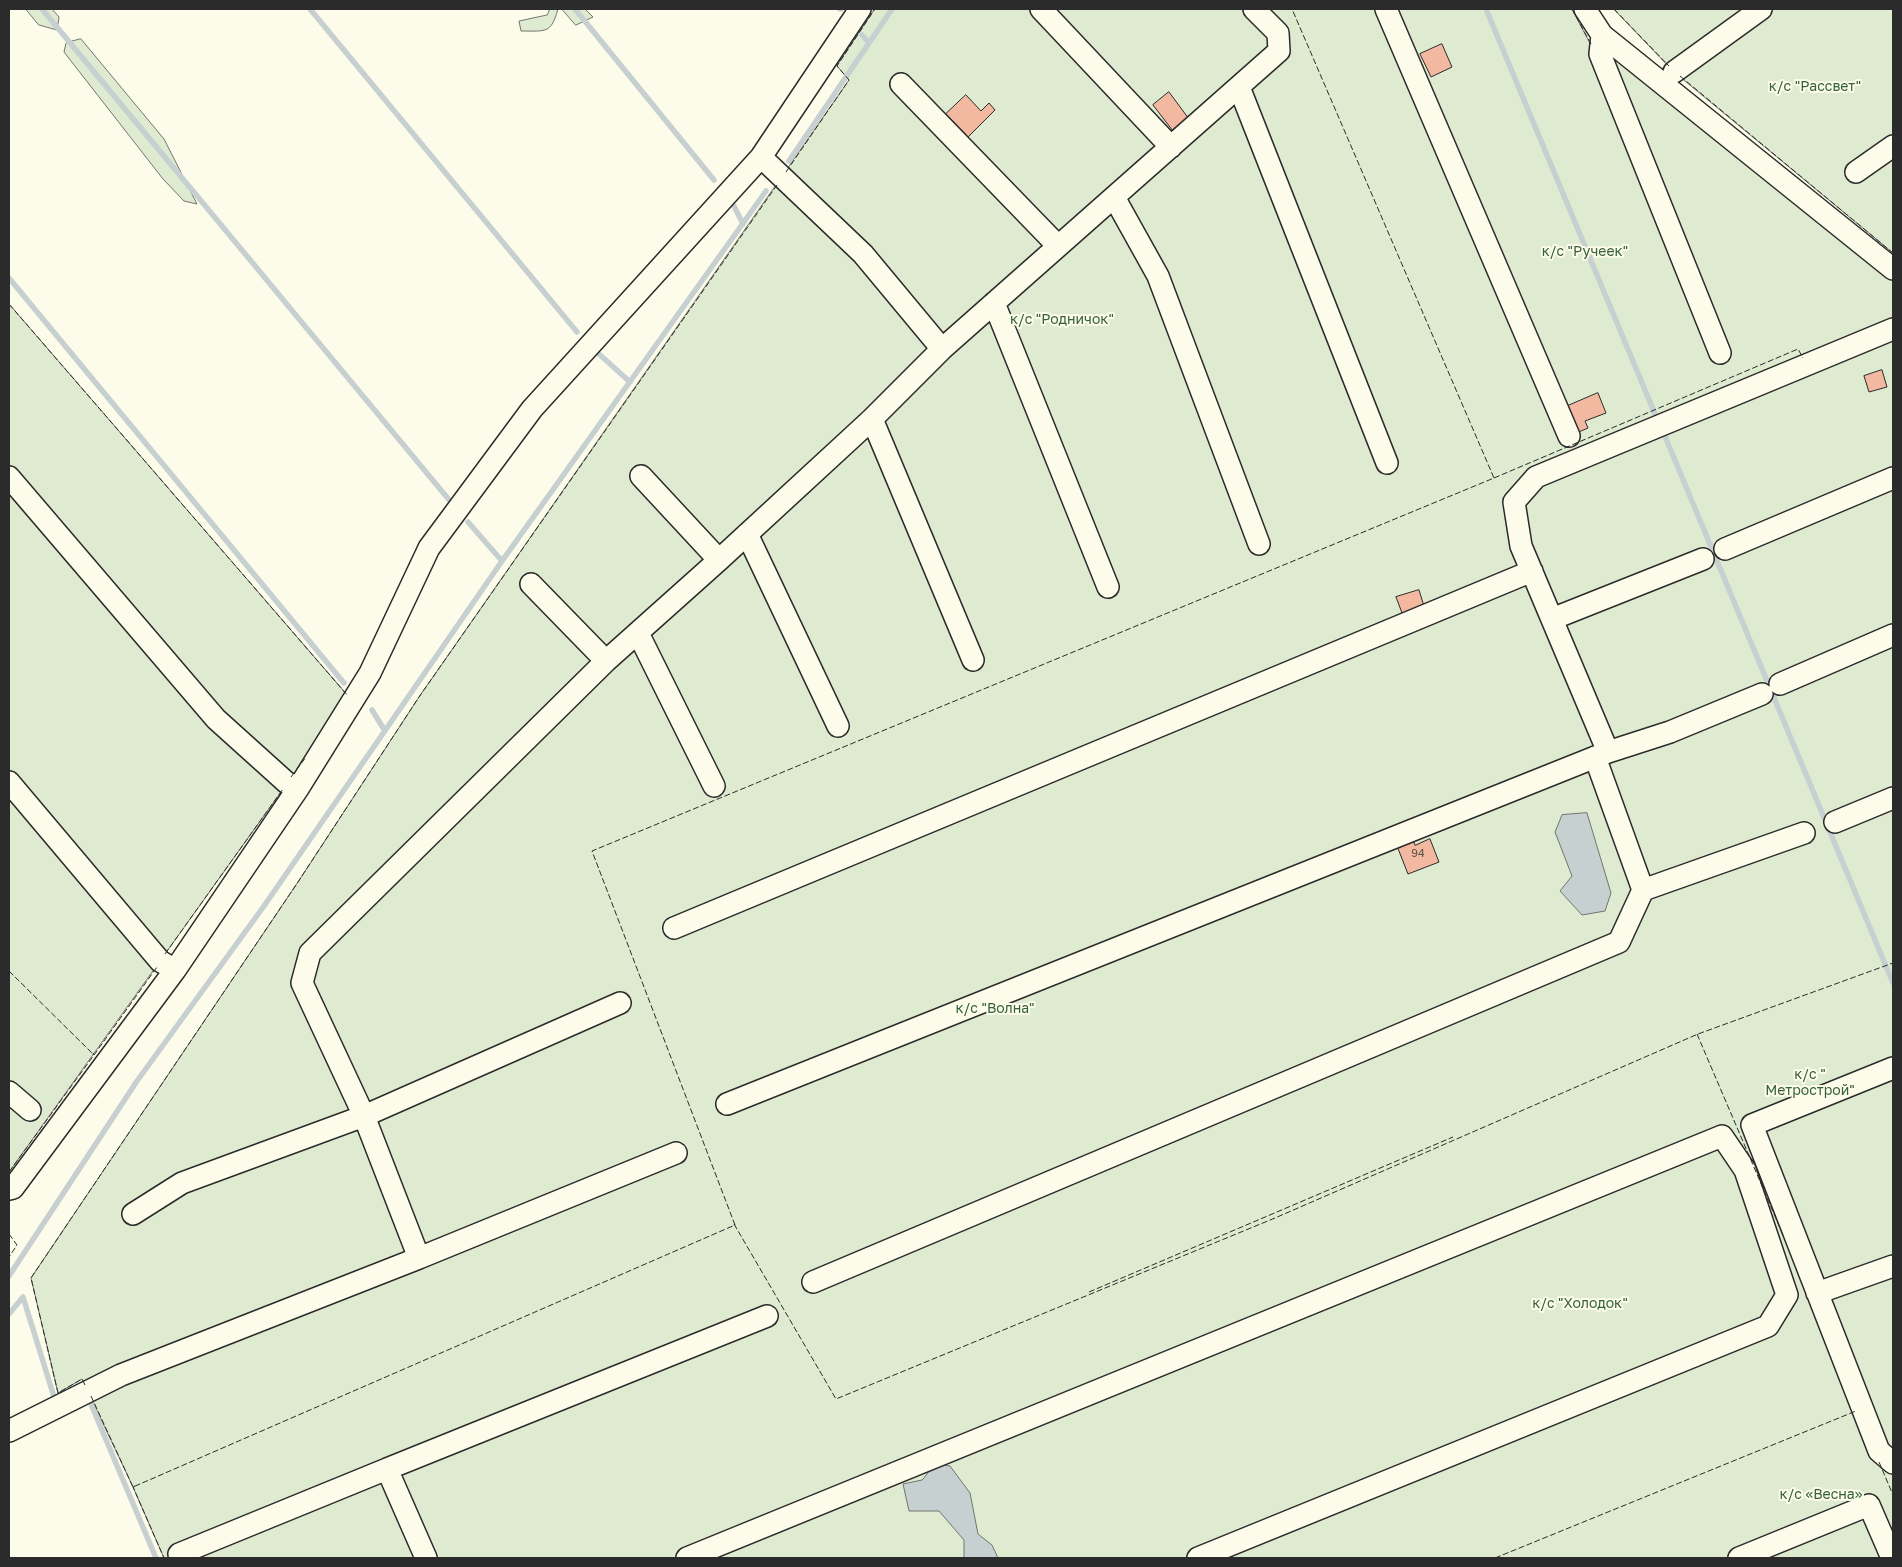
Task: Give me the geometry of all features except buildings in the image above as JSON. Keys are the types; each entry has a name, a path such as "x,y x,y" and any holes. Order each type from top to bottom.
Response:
{"lane":[{"path":"9,1189 13,1188 175,970 299,787 370,673 429,548 532,409 761,158 860,9"},
{"path":"1041,9 1171,147"},
{"path":"419,1258 364,1116 302,983 310,953 606,661 872,419 942,349 1279,52 1278,33 1254,9"},
{"path":"1386,9 1569,436"},
{"path":"1585,9 1602,35 1893,269"},
{"path":"1674,72 1760,9"},
{"path":"1602,35 1600,54 1720,353"},
{"path":"901,84 1058,246"},
{"path":"1239,86 1387,463"},
{"path":"1856,172 1893,146"},
{"path":"761,158 863,254 942,349"},
{"path":"1114,197 1158,276 1259,544"},
{"path":"994,303 1108,587"},
{"path":"813,1282 1619,942 1643,890 1602,754 1552,619 1521,546 1514,502 1536,477 1893,329"},
{"path":"872,419 973,660"},
{"path":"641,476 719,560"},
{"path":"9,477 216,719 287,783 299,787"},
{"path":"1725,549 1893,478"},
{"path":"747,534 838,726"},
{"path":"1552,619 1703,559"},
{"path":"674,928 1532,571"},
{"path":"531,584 606,661"},
{"path":"638,633 714,786"},
{"path":"727,1104 1602,754 1670,732 1893,636"},
{"path":"9,782 160,961 175,970"},
{"path":"1835,822 1893,798"},
{"path":"1643,890 1804,833"},
{"path":"133,1214 182,1183 364,1116 620,1003"},
{"path":"1893,1068 1752,1125 1879,1451 1893,1463"},
{"path":"9,1092 30,1110"},
{"path":"687,1558 1722,1136 1744,1170 1786,1295 1768,1326 1198,1558"},
{"path":"9,1431 121,1375 419,1258 676,1153"},
{"path":"1817,1293 1893,1266"},
{"path":"179,1554 767,1316"},
{"path":"387,1469 426,1558"},
{"path":"1738,1558 1869,1505 1892,1558"}],"green space":[{"path":"26,9 52,9 59,17 57,30 39,25"},
{"path":"550,9 558,9 550,27 542,31 521,31 519,21 547,15"},
{"path":"562,9 585,9 593,17 576,25"},
{"path":"875,9 1572,9 1596,55 1609,51 1893,280 1893,1558 164,1558 82,1379 58,1393 31,1278 298,882 419,697 849,80 837,66"},
{"name":"к/с \"Рассвет\"","path":"1614,9 1893,9 1893,253 1674,72"},
{"path":"81,39 164,139 197,204 184,201 163,179 64,52 66,43"},
{"path":"9,304 349,697 9,1172"}],"shaded area":[{"path":"1587,813 1611,893 1605,911 1582,915 1560,891 1572,876 1555,832 1562,815"},
{"path":"935,1464 950,1466 970,1493 978,1534 992,1545 998,1558 964,1558 964,1540 939,1511 909,1511 903,1484 922,1480"}],"waterway":[{"path":"42,9 450,501"},
{"path":"310,9 577,332"},
{"path":"575,9 714,180"},
{"path":"869,43 892,9"},
{"path":"1486,9 1655,414"},
{"path":"789,161 869,43 862,35"},
{"path":"9,1276 137,1081 264,906 502,561 766,191"},
{"path":"734,206 743,224"},
{"path":"9,278 344,683"},
{"path":"599,354 630,382"},
{"path":"1664,434 1893,983"},
{"path":"468,522 502,561"},
{"path":"372,710 385,731"},
{"path":"9,1314 23,1297 55,1400 58,1399"},
{"path":"88,1397 156,1558"}],"fence":[{"path":"786,172 849,80 837,66 875,9"},
{"path":"91,1396 133,1487 735,1225 592,851 1494,478 1292,9"},
{"path":"1572,9 1592,46"},
{"path":"1614,9 1669,66"},
{"path":"1680,76 1893,253"},
{"path":"85,1385 82,1379 58,1393 31,1278 298,882 419,697 777,185"},
{"path":"9,304 348,696"},
{"path":"1494,478 1798,349 1803,358"},
{"path":"291,777 306,757"},
{"path":"165,954 283,789"},
{"path":"734,1224 836,1399 1275,1218 1698,1034 1893,963"},
{"path":"9,971 94,1055 157,967"},
{"path":"1697,1034 1783,1235"},
{"path":"9,1172 94,1055 93,1053"},
{"path":"1089,1292 1453,1137"},
{"path":"9,1234 17,1245 9,1257"},
{"path":"1495,1558 1856,1411"},
{"path":"1879,1462 1893,1495"},
{"path":"135,1486 133,1487 164,1558"}],"park label":[{"name":"к/с \"Ручеек\"","path":"1585,252"},
{"name":"к/с \"Родничок\"","path":"1062,320"},
{"name":"к/с \"Волна\"","path":"995,1009"},
{"name":"к/с \" Метрострой\"","path":"1810,1084"},
{"name":"к/с \"Холодок\"","path":"1580,1304"},
{"name":"к/с «Весна»","path":"1821,1495"}]}
